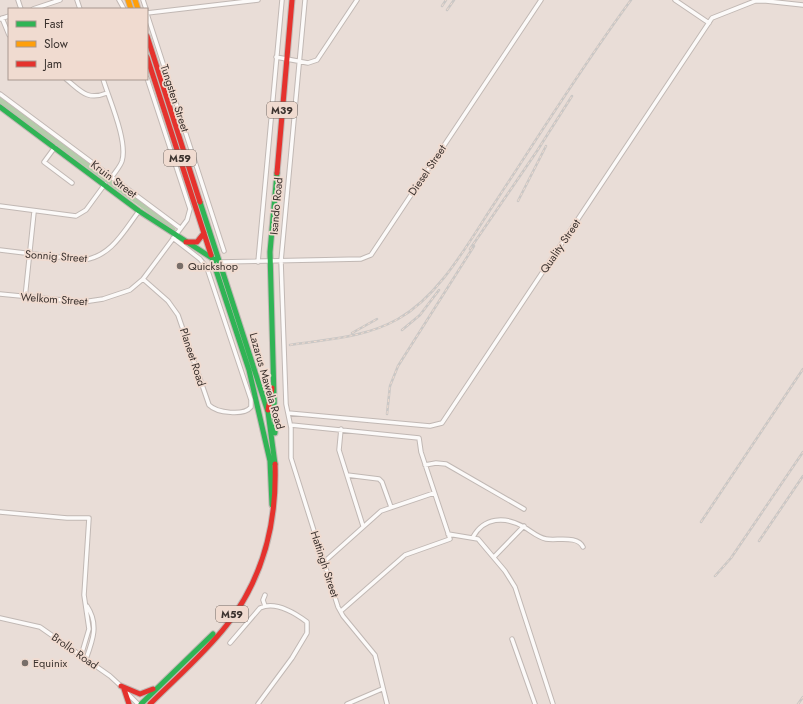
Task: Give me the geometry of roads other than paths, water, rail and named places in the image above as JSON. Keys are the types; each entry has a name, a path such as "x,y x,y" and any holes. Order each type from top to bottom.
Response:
{"main road":[{"name":"Isando Road","path":"275,452 275,404 273,382 270,261 292,0"},
{"name":"Lazarus Mawela Road","path":"148,39 268,412 275,452 277,485 273,526 265,558 254,583 229,622 150,704"},
{"name":"Lazarus Mawela Road","path":"140,704 225,622 240,602 257,570 268,538 271,515 271,474 267,444 249,370 148,60"},
{"name":"Kruin Street","path":"0,107 174,236 220,262"},
{"path":"186,242 197,242 204,234"},
{"name":"Isando Road","path":"268,412 273,382"},
{"name":"M39","path":"267,444 268,412"},
{"path":"123,688 133,692 143,693 162,683"},
{"path":"123,688 128,704"}],"street":[{"path":"35,8 60,0"},
{"path":"148,13 258,0"},
{"name":"Isando Road","path":"258,262 282,0"},
{"name":"Isando Road","path":"288,413 286,404 281,261 305,0"},
{"path":"276,57 311,63 319,58 357,0"},
{"name":"Diesel Street","path":"270,261 361,259 371,255 541,0"},
{"path":"675,0 709,23"},
{"name":"Quality Street","path":"288,413 430,426 442,423 709,23 719,14 755,1 766,0 803,5"},
{"name":"Tungsten Street","path":"148,16 224,251"},
{"path":"1,19 8,33"},
{"path":"67,80 90,97 98,97 107,93"},
{"path":"102,80 119,129 123,151 121,163 112,177"},
{"name":"Welkom Street","path":"0,294 25,298 90,302 130,290 143,279 188,217 190,209 148,80"},
{"name":"Kruin Street","path":"0,94 180,228"},
{"path":"55,147 44,162 72,183"},
{"path":"0,206 34,212 74,216 80,215 88,207 105,184"},
{"name":"Sonnig Street","path":"0,250 29,255 83,260 97,257 112,246 139,211"},
{"path":"25,298 34,212"},
{"name":"Planeet Road","path":"143,279 168,301 178,315 209,405 216,410 242,412 250,409 251,400 207,268 200,259 174,236"},
{"path":"220,262 270,261"},
{"name":"Hattingh Street","path":"288,413 291,425 291,458 340,612 374,655 386,704"},
{"path":"291,425 415,436 420,440 421,452 450,539 405,555 340,612"},
{"path":"341,429 339,450 363,526"},
{"path":"425,465 439,463 446,464 524,509"},
{"path":"347,475 373,477 381,480 391,507"},
{"path":"324,562 380,511 434,493"},
{"path":"0,512 67,518 89,518 84,588 89,634 81,656"},
{"path":"473,537 479,529 494,519 514,522 524,526 542,538 574,540 580,542 583,547"},
{"path":"494,557 524,526"},
{"path":"448,534 473,537 481,542 505,570 515,587 553,704"},
{"path":"264,606 263,600 265,595"},
{"path":"230,643 260,608 264,606 270,605 295,613 307,622 308,633 292,658 258,704"},
{"path":"86,606 91,612 95,629 94,638 86,659"},
{"name":"Brollo Road","path":"0,618 40,627 110,676 140,704"},
{"path":"512,639 535,704"},
{"path":"348,704 382,689"}],"railway":[{"path":"442,6 446,0"},
{"path":"447,10 454,0"},
{"path":"290,345 346,337 372,330 398,319 428,296 441,282 464,250 579,74 631,0"},
{"path":"470,249 537,151 572,96"},
{"path":"518,201 546,146"},
{"path":"387,414 390,386 398,366 474,246"},
{"path":"402,330 420,315 439,290"},
{"path":"352,333 377,319"},
{"path":"701,522 803,369"},
{"path":"715,576 731,558 803,452"},
{"path":"759,541 803,476"},
{"path":"798,704 803,697"}],"place":[{"name":"Quickshop","path":"180,266"},
{"name":"Equinix","path":"25,663"}]}
